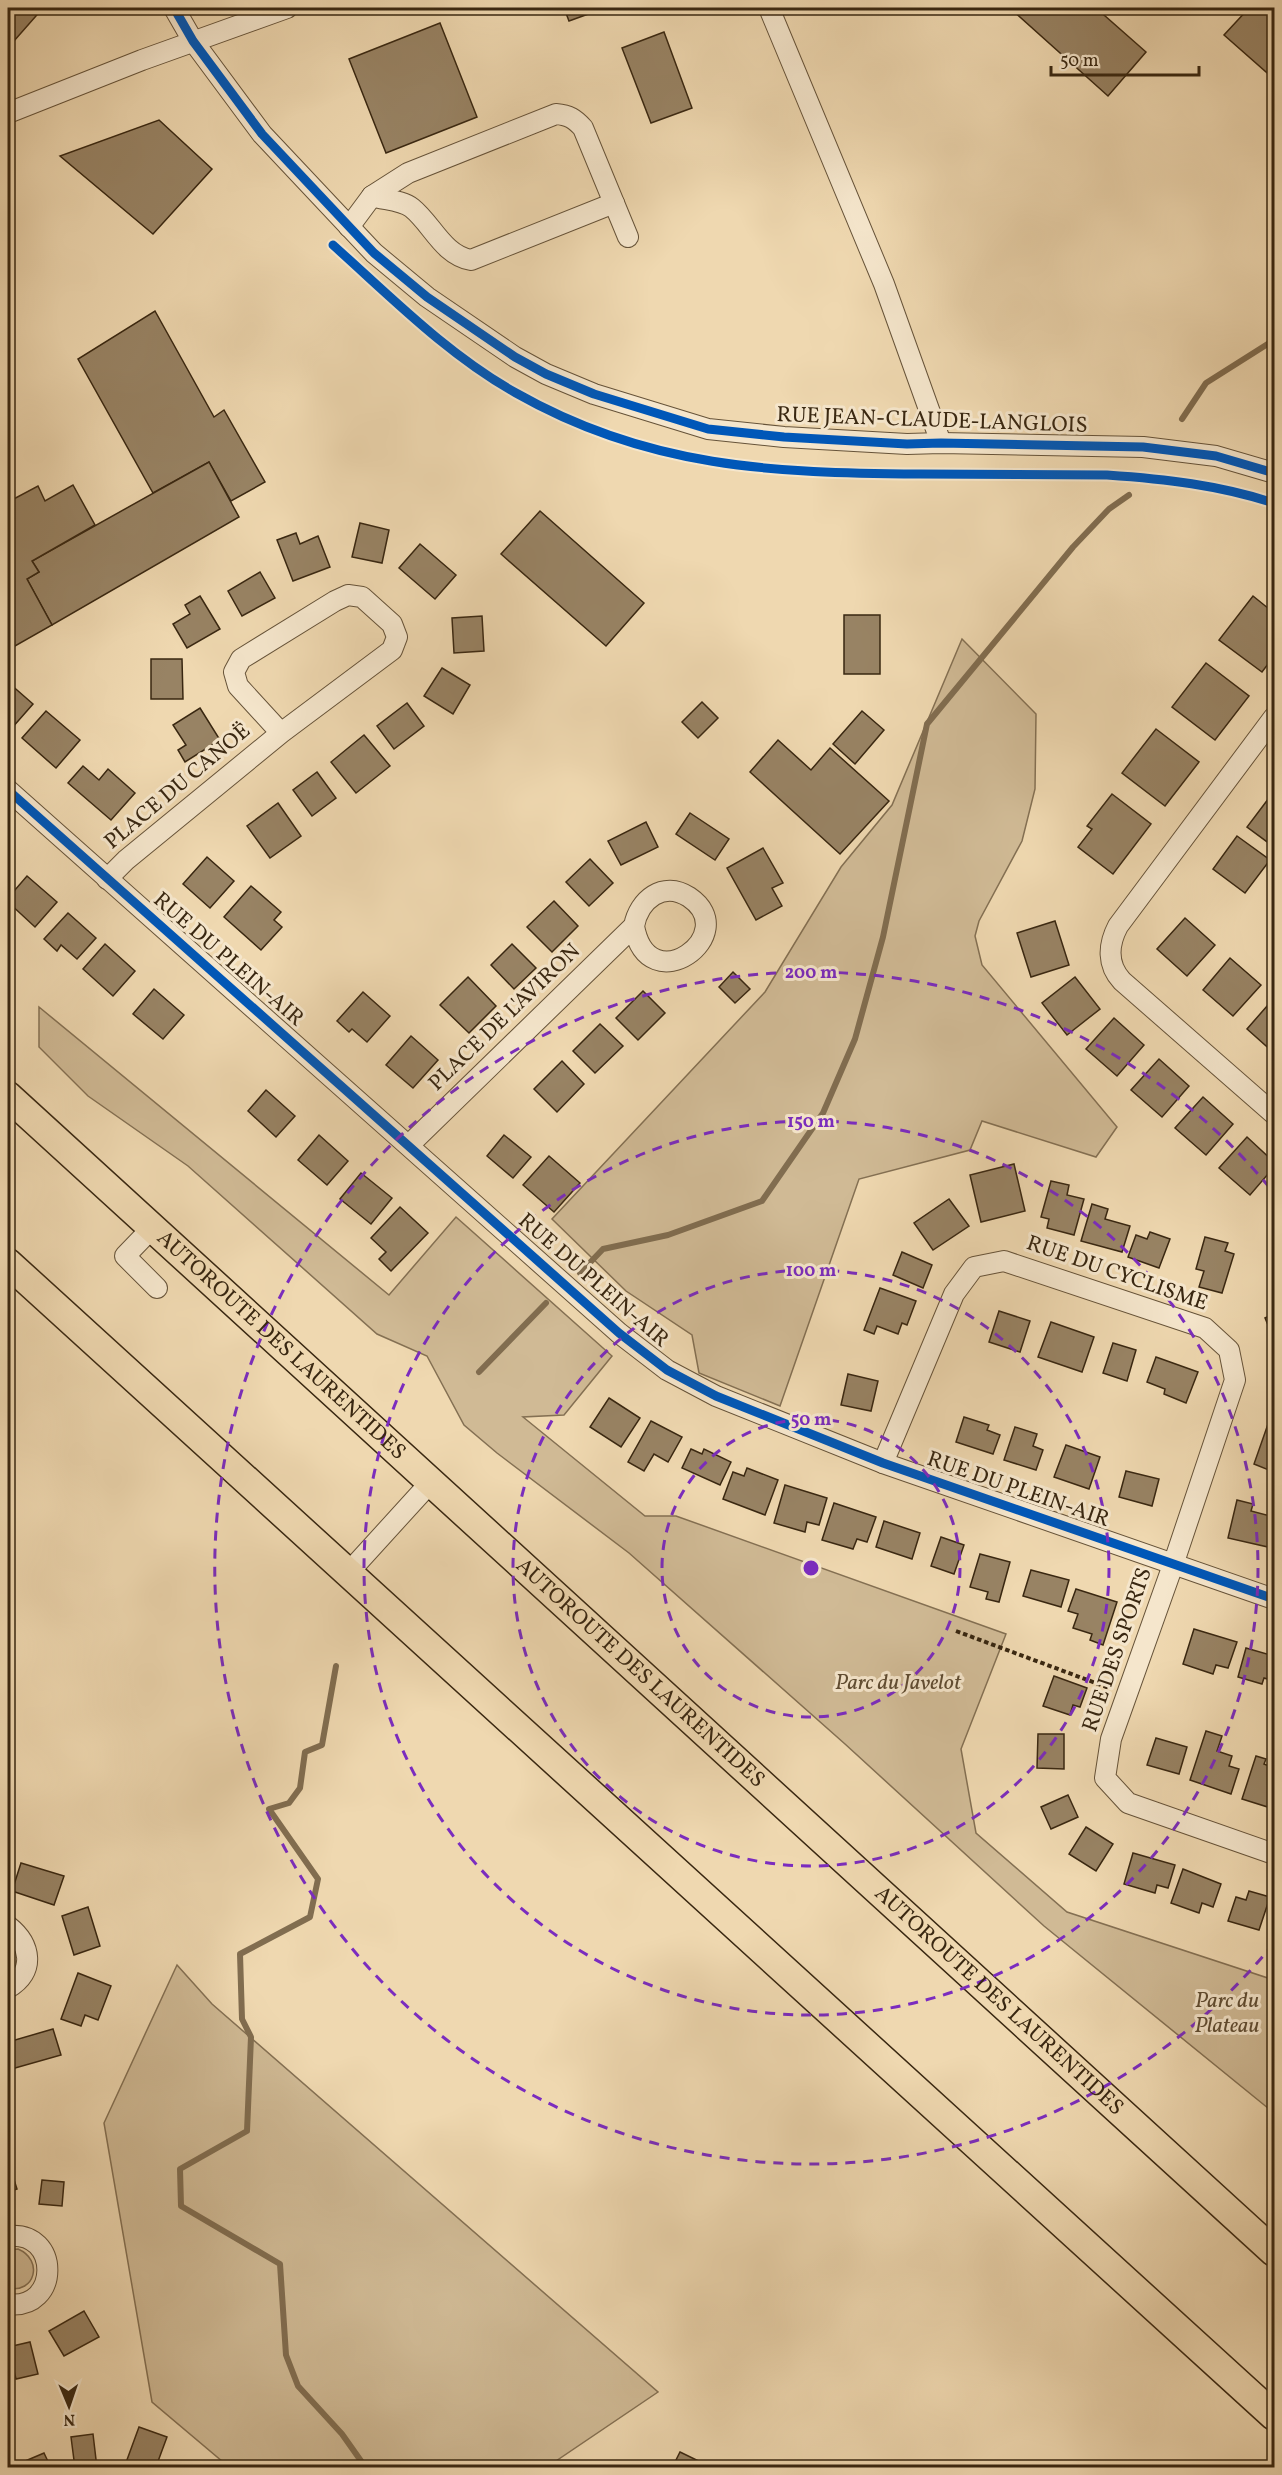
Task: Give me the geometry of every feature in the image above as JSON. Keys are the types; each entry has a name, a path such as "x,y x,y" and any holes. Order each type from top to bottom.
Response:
{"highway":[{"name":"AUTOROUTE DES LAURENTIDES","path":"8,1096 1275,2252"},
{"path":"8,1263 1275,2416"}],"street":[{"name":"RUE JEAN-CLAUDE-LANGLOIS","path":"174,8 193,41 262,134 374,253 428,297 515,357 546,374 594,394 708,429 784,437 907,444 941,442 1143,447 1216,456 1275,473"},
{"path":"8,113 193,41 287,8"},
{"path":"769,8 884,284 941,442"},
{"path":"349,227 372,196 408,173 556,114 575,120 583,128 628,237"},
{"path":"372,196 412,208 443,244 462,258 471,260 614,204"},
{"name":"PLACE DU CANOË","path":"107,879 126,860 281,733 392,651 397,637 392,624 362,597 348,595 335,601 241,659 234,672 238,686 281,733"},
{"path":"1275,717 1118,926 1110,948 1115,974 1275,1114"},
{"name":"RUE DU PLEIN-AIR","path":"8,790 619,1333 667,1370 716,1396 883,1463 1275,1599"},
{"name":"PLACE DE L'AVIRON","path":"409,1145 634,926"},
{"path":"152,1228 125,1256 158,1288"},
{"name":"RUE DU CYCLISME","path":"883,1463 954,1294 974,1267 1004,1261 1205,1328 1229,1350 1235,1380 1173,1565"},
{"path":"349,1572 430,1483"},
{"name":"RUE DES SPORTS","path":"1173,1565 1110,1739 1105,1778 1128,1803 1275,1854"},
{"path":"8,1926 19,1935 25,1945 27,1956 22,1975 8,1988"},
{"path":"8,2236 27,2238 40,2248 46,2258 48,2276 42,2291 33,2299 21,2304 8,2304"}],"path":[{"path":"956,1631 1126,1694"}],"green space":[{"path":"962,639 1036,714 1035,789 1022,841 979,921 975,936 982,965 1117,1127 1096,1157 982,1121 970,1150 859,1179 780,1406 699,1373 692,1335 626,1291 552,1219 765,992 841,867 892,805"},
{"path":"39,1007 389,1295 456,1217 612,1356 564,1415 523,1417 645,1516 676,1516 1006,1634 961,1749 976,1833 1067,1912 1274,1980 1274,2113 1044,1926 845,1744 629,1553 497,1453 464,1425 427,1356 377,1334 188,1166 88,1096 39,1047"},
{"path":"177,1965 212,2004 658,2392 547,2467 229,2467 152,2402 104,2123"},
{"path":"18,2249 31,2261 33,2275 25,2286 8,2288 8,2250"}],"building":[{"path":"14,8 43,8 14,41 8,36 8,15"},
{"path":"564,8 605,8 569,21"},
{"path":"1010,8 1096,8 1146,52 1108,96"},
{"path":"1249,8 1274,8 1274,79 1224,35"},
{"path":"440,23 477,117 386,153 349,59"},
{"path":"664,32 692,108 651,123 622,48"},
{"path":"159,120 212,169 153,234 60,156"},
{"path":"155,311 214,417 224,410 265,482 231,501 209,462 153,493 78,359"},
{"path":"209,462 239,517 52,625 27,579 39,572 32,561"},
{"path":"73,485 95,525 32,561 39,572 27,579 52,625 8,650 8,502 38,486 45,501"},
{"path":"540,511 644,603 606,646 501,554"},
{"path":"360,523 389,530 382,563 352,557"},
{"path":"296,533 300,544 318,536 330,567 293,581 277,540"},
{"path":"420,544 456,575 435,599 399,568"},
{"path":"260,572 275,598 242,616 228,591"},
{"path":"200,596 220,629 187,648 173,624 190,614 185,605"},
{"path":"1253,596 1274,613 1274,656 1262,672 1219,640"},
{"path":"844,615 880,615 880,674 844,674"},
{"path":"482,616 484,651 454,653 452,618"},
{"path":"151,659 182,659 183,699 151,699"},
{"path":"1206,663 1249,696 1215,740 1172,707"},
{"path":"442,668 470,685 453,714 424,696"},
{"path":"9,683 33,704 12,728 8,724"},
{"path":"702,702 718,718 698,738 682,722"},
{"path":"407,703 424,726 394,749 377,726"},
{"path":"200,708 220,740 185,762 178,750 186,745 173,725"},
{"path":"46,711 80,740 56,768 22,738"},
{"path":"862,711 884,730 855,764 833,744"},
{"path":"1156,729 1199,762 1165,806 1122,773"},
{"path":"364,735 390,766 356,793 331,762"},
{"path":"778,740 811,770 830,748 889,801 840,854 750,772"},
{"path":"83,766 99,780 108,769 135,793 111,820 68,783"},
{"path":"317,772 336,798 312,816 293,790"},
{"path":"1112,794 1151,824 1113,874 1078,847 1092,829 1087,826"},
{"path":"1272,794 1274,796 1274,847 1247,827"},
{"path":"278,803 301,836 270,858 247,826"},
{"path":"690,813 729,839 715,860 676,834"},
{"path":"646,822 658,847 621,865 608,841"},
{"path":"1237,836 1270,860 1245,893 1213,869"},
{"path":"763,848 783,883 772,888 782,906 756,920 727,868"},
{"path":"207,857 234,881 210,908 183,884"},
{"path":"590,859 613,883 589,906 566,882"},
{"path":"27,876 57,902 35,927 8,902 8,898"},
{"path":"251,886 281,912 274,920 282,927 261,950 224,917"},
{"path":"554,901 578,926 552,952 527,927"},
{"path":"68,913 96,938 77,959 61,945 57,951 44,939"},
{"path":"1185,918 1215,945 1187,976 1157,949"},
{"path":"1055,921 1069,965 1031,977 1017,933"},
{"path":"105,944 135,971 113,996 83,969"},
{"path":"512,944 536,968 514,989 491,965"},
{"path":"1230,958 1261,985 1233,1016 1203,990"},
{"path":"733,972 750,989 735,1003 719,987"},
{"path":"468,977 496,1006 469,1033 440,1005"},
{"path":"1075,977 1100,1009 1067,1035 1042,1003"},
{"path":"154,989 184,1015 163,1039 133,1014"},
{"path":"643,991 665,1013 638,1040 616,1018"},
{"path":"363,992 390,1016 367,1042 352,1029 349,1032 337,1021"},
{"path":"1274,998 1274,1053 1247,1029"},
{"path":"1114,1018 1144,1045 1117,1076 1086,1049"},
{"path":"600,1024 623,1046 595,1073 573,1051"},
{"path":"411,1036 438,1060 413,1088 386,1065"},
{"path":"1159,1059 1189,1086 1162,1117 1131,1090"},
{"path":"562,1061 584,1084 557,1112 534,1089"},
{"path":"266,1090 295,1116 276,1137 248,1111"},
{"path":"1203,1097 1233,1124 1206,1155 1175,1128"},
{"path":"319,1135 348,1161 327,1185 298,1160"},
{"path":"504,1135 531,1157 513,1178 487,1156"},
{"path":"1247,1137 1274,1162 1274,1167 1250,1195 1219,1168"},
{"path":"549,1156 580,1183 554,1212 523,1185"},
{"path":"1014,1164 1025,1211 981,1222 970,1175"},
{"path":"361,1173 392,1198 371,1224 340,1199"},
{"path":"1051,1181 1069,1185 1067,1195 1084,1199 1074,1235 1047,1228 1049,1219 1041,1217"},
{"path":"949,1199 969,1226 933,1250 914,1223"},
{"path":"1092,1204 1108,1209 1105,1219 1130,1226 1122,1252 1081,1241"},
{"path":"400,1207 428,1233 391,1271 379,1259 386,1252 371,1238"},
{"path":"1150,1232 1170,1239 1159,1268 1128,1257 1136,1235 1147,1239"},
{"path":"1205,1237 1228,1243 1225,1251 1234,1254 1222,1293 1199,1287 1204,1271 1196,1269"},
{"path":"902,1252 932,1265 923,1288 893,1275"},
{"path":"880,1288 916,1301 907,1325 902,1323 898,1334 877,1326 874,1334 864,1330"},
{"path":"999,1311 1030,1321 1020,1352 989,1342"},
{"path":"1274,1314 1274,1339 1265,1318"},
{"path":"1051,1322 1094,1337 1082,1372 1038,1357"},
{"path":"1113,1343 1136,1350 1127,1381 1103,1373"},
{"path":"1156,1357 1198,1372 1186,1403 1164,1394 1165,1389 1147,1382"},
{"path":"848,1374 878,1381 871,1411 841,1405"},
{"path":"609,1398 640,1418 621,1447 590,1427"},
{"path":"964,1417 989,1425 987,1430 1000,1435 993,1454 956,1442"},
{"path":"651,1421 682,1437 668,1462 654,1454 644,1471 628,1462"},
{"path":"1268,1424 1274,1427 1274,1472 1254,1464"},
{"path":"1015,1427 1037,1434 1033,1446 1043,1450 1036,1470 1004,1460"},
{"path":"1066,1445 1100,1457 1089,1489 1054,1477"},
{"path":"691,1449 702,1454 704,1449 731,1462 720,1485 682,1468"},
{"path":"747,1468 778,1480 765,1515 723,1499 733,1472 744,1476"},
{"path":"1126,1471 1159,1479 1152,1506 1119,1497"},
{"path":"785,1485 827,1498 819,1525 807,1522 805,1532 774,1523"},
{"path":"1237,1500 1253,1504 1251,1511 1274,1517 1268,1547 1228,1538"},
{"path":"834,1503 876,1517 867,1542 857,1539 853,1549 822,1540"},
{"path":"884,1521 920,1533 912,1559 876,1547"},
{"path":"941,1537 964,1545 954,1574 931,1566"},
{"path":"980,1554 1010,1562 999,1602 986,1599 988,1592 970,1587"},
{"path":"1031,1570 1069,1580 1061,1607 1023,1596"},
{"path":"1076,1589 1117,1602 1103,1645 1090,1640 1092,1634 1073,1628 1078,1614 1068,1611"},
{"path":"1194,1629 1237,1642 1228,1668 1216,1665 1213,1674 1183,1664"},
{"path":"1246,1648 1274,1656 1274,1681 1264,1678 1262,1684 1238,1677"},
{"path":"1054,1676 1087,1688 1080,1707 1073,1705 1070,1715 1043,1706"},
{"path":"1206,1731 1222,1736 1217,1751 1232,1756 1229,1766 1239,1769 1231,1794 1190,1780"},
{"path":"1038,1734 1064,1734 1064,1769 1037,1768"},
{"path":"1156,1738 1187,1747 1179,1774 1147,1765"},
{"path":"1256,1756 1266,1759 1264,1764 1274,1768 1274,1809 1242,1799"},
{"path":"1068,1795 1078,1817 1051,1829 1041,1807"},
{"path":"1086,1827 1113,1844 1096,1871 1069,1854"},
{"path":"1133,1853 1175,1865 1168,1888 1157,1885 1155,1893 1124,1884"},
{"path":"21,1863 64,1876 54,1905 12,1891"},
{"path":"1183,1869 1221,1884 1213,1907 1202,1903 1199,1913 1171,1903"},
{"path":"1249,1891 1270,1897 1259,1930 1228,1921 1236,1897 1246,1900"},
{"path":"88,1907 100,1946 74,1955 62,1916"},
{"path":"1274,1912 1274,1934 1268,1932"},
{"path":"78,1973 111,1986 98,2020 85,2015 81,2026 61,2019"},
{"path":"53,2029 61,2055 8,2070 8,2042"},
{"path":"8,2161 17,2189 8,2192"},
{"path":"42,2180 64,2182 62,2206 39,2204"},
{"path":"84,2311 99,2337 64,2356 49,2331"},
{"path":"30,2342 38,2374 16,2379 8,2347"},
{"path":"139,2427 167,2437 157,2464 147,2461 145,2468 124,2468"},
{"path":"93,2434 97,2468 75,2468 71,2437"},
{"path":"680,2452 705,2464 703,2468 672,2468"},
{"path":"44,2453 51,2468 26,2468 23,2462"}],"waterway":[{"path":"1182,419 1206,383 1274,340"},
{"path":"580,1273 603,1249 668,1235 762,1201 823,1113 855,1039 883,937 927,724 1073,547 1109,509 1129,495"},
{"path":"479,1372 546,1303"},
{"path":"336,1666 322,1745 305,1752 300,1788 289,1803 269,1809 318,1879 310,1917 240,1954 242,2019 251,2037 247,2131 180,2169 181,2206 280,2264 286,2355 298,2386 342,2434 366,2468"}],"cycle path":[{"path":"174,8 193,41 262,134 374,253 427,297 515,357 546,374 594,394 708,429 784,437 907,444 1143,447 1216,456 1274,473"},
{"path":"333,245 421,324 491,378 565,418 614,437 663,451 762,468 813,471 1107,475 1212,487 1274,503"},
{"path":"8,790 619,1333 667,1370 716,1396 883,1463 1274,1599"}],"park label":[{"name":"Parc du Javelot","path":"898,1683"},
{"name":"Parc du Plateau","path":"1227,2014"}]}
